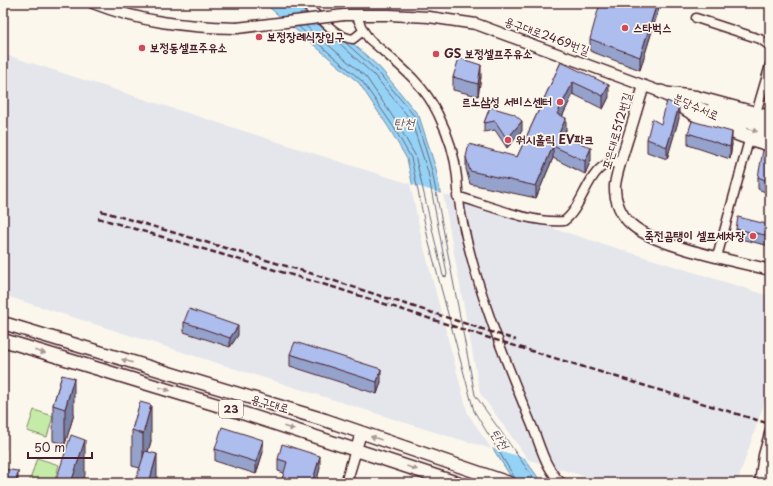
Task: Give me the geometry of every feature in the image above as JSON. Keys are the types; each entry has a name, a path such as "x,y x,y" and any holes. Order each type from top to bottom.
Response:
{"highway":[{"name":"분당수서로","path":"661,92 770,125"},
{"name":"분당수서로","path":"661,92 734,124 770,136"}],"main road":[{"name":"용구대로","path":"3,323 325,420 509,483"},
{"name":"용구대로","path":"3,340 356,449 457,483"}],"street":[{"name":"용구대로2469번길","path":"93,3 132,17 152,21 210,27 237,28 344,15 429,17 476,24 661,92"},
{"path":"302,3 338,34 353,39 363,31"},
{"path":"356,15 363,31 369,39 421,85 429,96 448,137 454,156 457,196 474,270 516,387 550,468 562,483"},
{"path":"696,18 760,39 770,46"},
{"path":"756,113 770,65"},
{"name":"포은대로512번길","path":"644,86 621,161 615,186 622,216 633,227 654,238 770,270"},
{"path":"661,92 696,96 770,116"},
{"path":"661,92 686,112 737,137 770,146"},
{"path":"717,256 749,140"},
{"path":"457,196 532,218 556,222 564,221 571,213 596,174 605,165 621,161"},
{"path":"758,483 763,455 770,430"},
{"path":"346,483 361,433"}],"shaded area":[{"path":"3,54 369,171 770,296 770,386 737,483 607,483 441,434 3,295"}],"green space":[{"path":"34,410 53,416 47,437 27,431"},
{"path":"37,458 59,465 54,483 29,483"}],"water":[{"name":"탄천","path":"264,3 309,3 381,69 419,116 436,169 478,394 542,483 515,483 470,413 425,244 407,159 389,128 359,83"}],"pier":[{"path":"410,184 443,194 480,393 528,459 491,448 468,414 423,244"}],"building":[{"name":"스타벅스","path":"600,3 657,3 640,57 590,39"},
{"path":"459,58 481,65 478,84 453,77"},
{"path":"561,62 609,85 603,96 573,82 557,114 566,118 559,133 591,148 585,161 553,146 536,186 470,171 466,157 469,144 517,157"},
{"path":"667,101 679,106 667,147 647,139 652,119 661,124"},
{"path":"490,107 514,114 522,121 507,139 495,121 484,123"},
{"path":"692,121 732,132 730,147 688,133"},
{"path":"763,150 770,152 770,182 758,177"},
{"path":"738,217 770,225 770,236 736,229"},
{"path":"189,309 238,326 230,338 184,322"},
{"path":"295,342 381,369 377,382 290,354"},
{"path":"62,375 74,378 65,409 53,405"},
{"path":"140,402 151,405 143,434 132,430"},
{"path":"222,427 263,440 256,462 215,449"},
{"path":"71,435 85,440 71,483 55,483"},
{"path":"282,444 320,456 312,483 281,483 287,462 278,459"},
{"path":"145,451 157,454 149,483 135,483"},
{"path":"3,469 18,471 16,483 3,483"}],"railway":[{"path":"101,211 313,274 516,340"},
{"path":"98,218 336,288 486,337 770,424"}],"place":[{"name":"스타벅스","path":"625,28"},
{"name":"보정장례식장입구","path":"259,37"},
{"name":"보정동셀프주유소","path":"142,48"},
{"name":"GS 보정셀프주유소","path":"436,54"},
{"name":"르노삼성 서비스센터","path":"560,102"},
{"name":"워시홀릭 EV파크","path":"508,140"},
{"name":"죽전곰탱이 셀프세차장","path":"753,236"}]}
